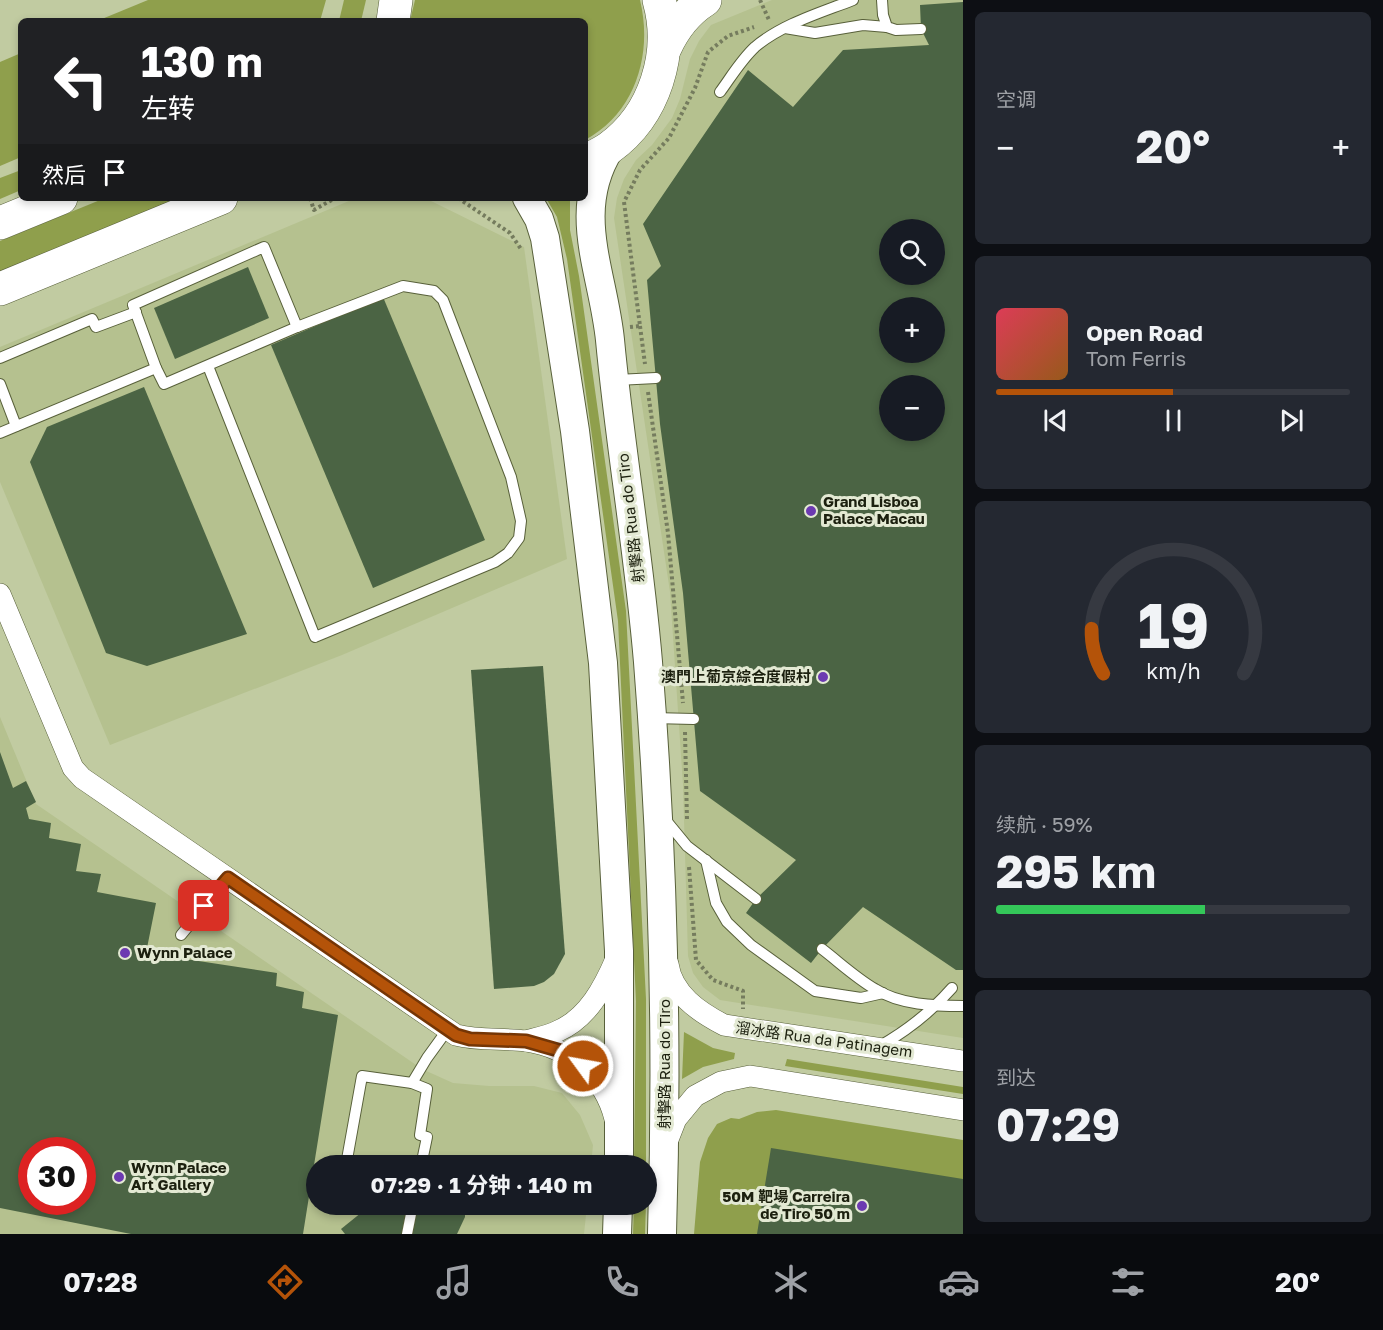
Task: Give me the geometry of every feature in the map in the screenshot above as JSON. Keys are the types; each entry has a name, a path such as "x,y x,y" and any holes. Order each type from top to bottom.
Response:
{"main road":[{"path":"393,18 396,0"},
{"path":"597,154 637,120 656,86 665,48 663,16 659,0"},
{"path":"665,48 680,23 705,0"},
{"path":"0,223 54,201"},
{"path":"0,290 214,201"}],"street":[{"name":"射擊路 Rua do Tiro","path":"597,154 600,164 593,183 589,222 609,330 613,380 648,659 664,939 665,1147 662,1234"},
{"path":"529,201 539,219 545,238 576,442 603,663 619,951 619,1155"},
{"path":"0,594 7,624 73,768 82,778 456,1035 470,1039 526,1041 568,1053 594,1075 611,1104 620,1137"},
{"path":"616,898 624,887 637,882 649,885 661,894"},
{"name":"溜冰路 Rua da Patinagem","path":"664,939 668,969 681,993 700,1013 724,1025 963,1061"},
{"path":"526,1041 560,1031 587,1010 606,982 619,951"},
{"path":"665,1147 676,1119 695,1096 721,1082 750,1076 963,1110"},
{"path":"617,1234 618,1215"}],"lane":[{"path":"720,92 743,60 756,47 784,28 853,0"},
{"path":"882,0 887,27"},
{"path":"784,28 815,33 863,25 896,30 921,29"},
{"path":"208,366 315,637 495,562 508,554 519,538 521,522 511,477 443,300 434,291 403,286 297,327 164,384 133,305 264,247 297,327"},
{"path":"0,358 92,320 96,327 136,312"},
{"path":"0,433 156,368"},
{"path":"613,380 651,379"},
{"path":"0,384 16,426"},
{"path":"651,718 689,719"},
{"path":"655,795 660,811 687,846 756,899"},
{"path":"706,860 716,903 727,922 751,945 815,992 861,998 883,993"},
{"path":"181,935 228,878"},
{"path":"822,949 876,990 893,998 936,1006 963,1006"},
{"path":"877,1047 903,1033 936,1006 952,988"},
{"path":"412,1083 448,1029"},
{"path":"348,1155 362,1076 412,1083 427,1089 420,1135 427,1137 423,1155"},
{"path":"407,1234 411,1215"}],"path":[{"path":"760,0 769,21"},
{"path":"743,1028 743,992 713,980 696,960 687,846 689,719 651,379 640,326 624,202 640,170 669,138 695,88 708,52 728,36 779,17"},
{"path":"311,201 314,210 329,201"},
{"path":"462,201 510,233 523,251"},
{"path":"609,330 640,326"}],"shaded area":[{"path":"148,0 326,0 321,18 104,18"},
{"path":"344,0 366,0 362,18 340,18"},
{"path":"415,0 640,0 644,40 642,60 628,98 617,114 603,128 588,138 588,18 411,18"},
{"name":"Grand Lisboa Palace Macau","path":"772,0 963,0 963,1038 720,1000 703,987 693,973 688,956 683,785 670,592 614,218 617,198 624,179 636,160 652,145 672,118 680,99 690,59 699,41 711,25"},
{"path":"18,54 18,158 0,166 0,62"},
{"path":"18,171 18,191 0,199 0,178"},
{"path":"98,201 181,201 0,276 0,241"},
{"path":"349,201 431,201 524,247 567,559 342,655 110,745 0,482 0,347"},
{"path":"548,201 570,201 570,230 579,276 626,611 646,999 646,1155 634,1155 636,1001 618,621 567,259 557,217"},
{"name":"Wynn Palace","path":"0,717 36,804 422,1069 453,1083 534,1086 562,1093 580,1115 593,1145 592,1155 306,1155 306,1215 586,1215 584,1234 0,1234"},
{"path":"684,1032 713,1048 735,1053 734,1059 703,1067 682,1079"},
{"path":"787,1059 963,1087 963,1094 785,1066"},
{"path":"776,1110 963,1140 963,1234 694,1234 700,1162 708,1138 717,1124 731,1118 739,1119 757,1112"},
{"path":"634,1215 646,1215 645,1234 633,1234"}],"building":[{"name":"Grand Lisboa Palace Macau","path":"963,2 963,970 956,970 863,907 811,963 746,913 756,899 796,860 700,791 683,593 660,424 647,280 661,266 643,224 748,70 793,107 843,50 929,45 921,29 920,5"},
{"path":"248,267 269,318 175,359 154,308"},
{"path":"383,297 485,540 373,588 271,345"},
{"path":"144,387 247,634 147,666 106,653 30,462 47,427"},
{"path":"543,666 565,954 554,974 544,982 534,986 494,989 471,670"},
{"name":"Wynn Palace","path":"0,752 13,788 26,781 36,802 26,808 29,819 51,823 49,838 81,844 76,871 101,874 97,892 156,903 146,953 277,973 276,986 304,992 302,1008 338,1015 316,1155 306,1155 306,1215 303,1234 131,1234 35,1215 96,1215 96,1137 18,1137 18,1212 0,1208"},
{"name":"50M 靶場 Carreira de Tiro 50 m","path":"771,1148 963,1179 963,1234 757,1234"},
{"path":"358,1215 465,1215 457,1234 345,1234 341,1229"}],"place":[{"name":"Grand Lisboa Palace Macau","path":"811,511"},
{"name":"澳門上葡京綜合度假村","path":"823,677"},
{"name":"Wynn Palace","path":"125,953"},
{"name":"Wynn Palace Art Gallery","path":"119,1177"},
{"name":"50M 靶場 Carreira de Tiro 50 m","path":"862,1206"}],"route":[{"path":"204,906 228,878 456,1035 470,1039 526,1041 568,1053 583,1066"}]}
